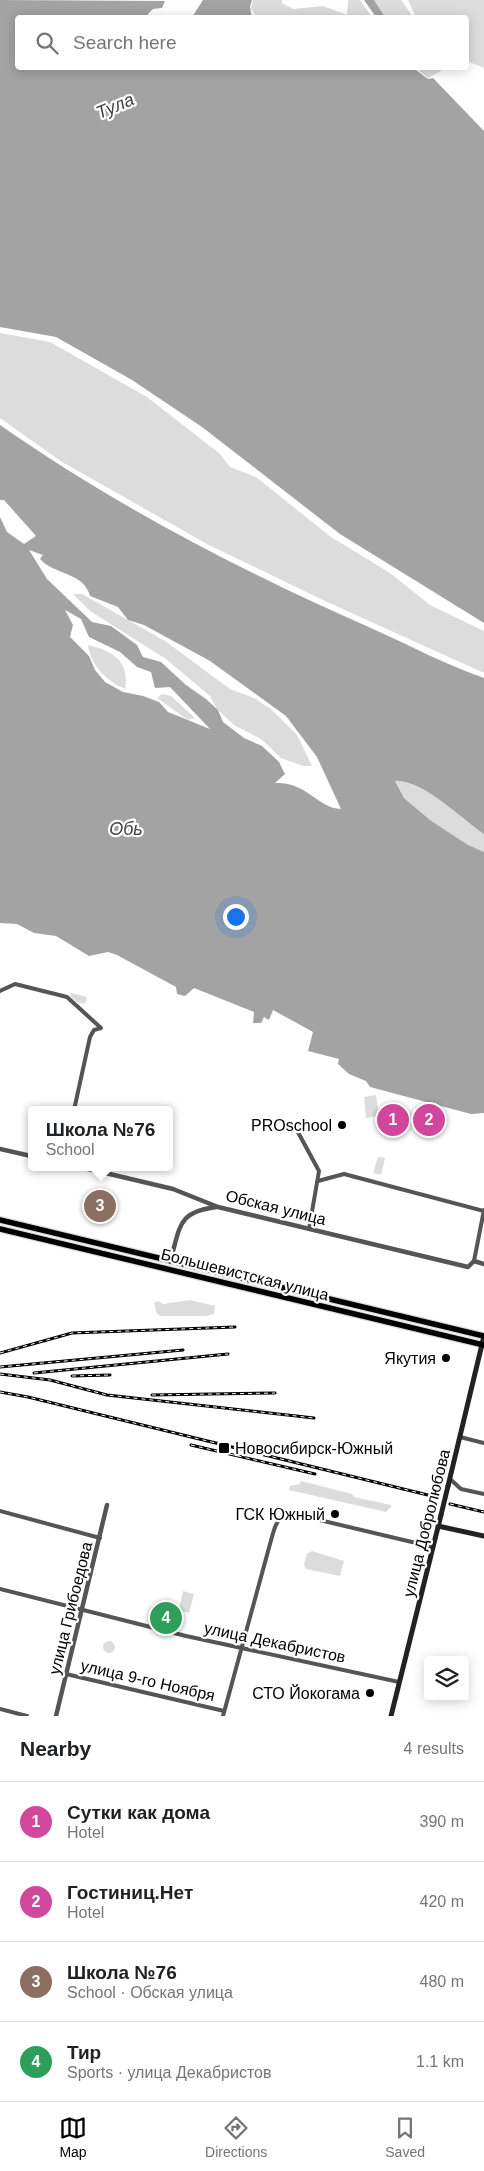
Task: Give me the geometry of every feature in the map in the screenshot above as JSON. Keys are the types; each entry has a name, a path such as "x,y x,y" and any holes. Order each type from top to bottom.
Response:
{"highway":[{"name":"Большевистская улица","path":"0,1220 484,1336"},
{"name":"Большевистская улица","path":"0,1229 483,1345"}],"main road":[{"name":"улица Добролюбова","path":"391,1716 484,1336"},
{"path":"438,1526 484,1536"}],"street":[{"path":"0,992 15,984 47,991 70,999 101,1028 94,1030 90,1037 75,1106"},
{"path":"293,1123 317,1164 320,1173 309,1229"},
{"path":"0,1149 28,1155"},
{"name":"Обская улица","path":"97,1171 172,1189 218,1207 468,1267 474,1261"},
{"path":"318,1181 344,1174 484,1212 474,1261 484,1264"},
{"path":"170,1260 183,1220 196,1210 218,1207"},
{"path":"460,1437 484,1443"},
{"path":"450,1479 461,1489 484,1494"},
{"name":"улица Грибоедова","path":"56,1716 107,1505"},
{"path":"0,1511 100,1538"},
{"path":"223,1713 238,1652 243,1648 277,1521 283,1514 290,1512 433,1547"},
{"name":"улица Декабристов","path":"0,1589 82,1608 186,1636 399,1682"},
{"name":"улица 9-го Ноября","path":"66,1674 223,1713"},
{"path":"0,1709 27,1716"}],"shaded area":[{"path":"253,0 282,0 282,3 293,9 323,6 347,15 255,15 251,8"},
{"path":"348,0 360,0 371,15 347,15"},
{"path":"374,0 401,0 412,15 384,15"},
{"path":"408,0 484,0 484,68 469,62 469,15 415,15"},
{"path":"418,70 441,71 428,78"},
{"path":"0,333 50,342 147,397 220,454 230,467 256,477 331,537 390,573 430,605 484,631 484,673 325,601 207,544 62,462 0,418"},
{"path":"73,594 82,594 165,641 230,689 254,698 271,709 297,735 312,766 303,766 281,758 261,739 234,725 217,709 210,696 166,659 90,611"},
{"path":"88,645 105,650 118,659 125,671 125,689 112,682 101,672 92,659"},
{"path":"162,694 171,696 195,718 188,720 157,698"},
{"path":"395,781 419,787 431,794 484,834 484,852 468,845 430,820 404,798"},
{"path":"71,993 87,997 85,1004 77,1002 70,996"},
{"path":"376,1095 379,1116 366,1118 364,1097"},
{"path":"378,1157 385,1158 381,1175 373,1173"},
{"path":"190,1300 215,1306 214,1314 206,1316 161,1316 157,1314 154,1303 158,1301 163,1304"},
{"path":"301,1481 352,1494 354,1497 391,1505 391,1507 386,1512 289,1490 290,1486 300,1484"},
{"path":"312,1551 344,1561 340,1576 306,1569 304,1565 307,1554"},
{"path":"183,1591 194,1594 189,1613 179,1610"},
{"path":"107,1641 111,1641 115,1647 111,1653 107,1653 103,1649 103,1645"}],"water":[{"name":"Тула","path":"0,0 165,1 162,8 153,9 148,15 15,15 15,70 416,70 428,79 433,78 484,131 484,623 340,534 202,427 132,380 56,337 0,327"},
{"path":"203,0 252,0 250,7 252,15 193,15"},
{"path":"364,0 374,0 384,15 375,15"},
{"name":"Обь","path":"0,425 89,483 228,561 428,655 484,678 484,834 429,793 406,782 395,781 404,798 430,820 468,845 484,852 484,1113 471,1114 370,1087 366,1081 349,1074 338,1064 339,1059 308,1051 313,1032 273,1010 269,1020 264,1017 261,1023 253,1023 254,1012 194,988 185,996 177,994 176,987 117,955 108,952 89,956 56,936 34,933 17,924 0,923 0,517 7,532 24,544 36,536 4,500 0,500","holes":["29,550 43,555 40,559 46,564 82,582 90,596 118,607 128,620 144,625 210,661 286,716 317,757 341,809 325,804 296,786 275,783 285,774 279,762 262,746 244,738 223,722 218,710 161,662 143,657 137,645 111,626 92,622 47,579","65,610 81,619 89,637 120,652 137,667 151,672 155,688 170,687 210,729 168,712 159,702 123,692 105,682 95,670 89,656 70,637 73,625"]}],"railway":[{"path":"0,1353 72,1333 235,1327"},
{"path":"0,1367 183,1350"},
{"path":"34,1373 228,1354"},
{"path":"0,1374 50,1380 107,1395 314,1418"},
{"path":"72,1376 110,1375"},
{"path":"0,1392 28,1397 436,1497"},
{"path":"152,1395 275,1393"},
{"path":"191,1445 315,1474"},
{"path":"450,1504 484,1512"}],"place":[{"name":"Сутки как дома","path":"393,1120"},
{"name":"Гостиниц.Нет","path":"429,1120"},
{"name":"PROschool","path":"342,1125"},
{"name":"Школа №76","path":"100,1206"},
{"name":"Якутия","path":"446,1358"},
{"name":"Новосибирск-Южный","path":"224,1448"},
{"name":"ГСК Южный","path":"335,1514"},
{"name":"Тир","path":"166,1618"},
{"name":"СТО Йокогама","path":"370,1693"}]}
